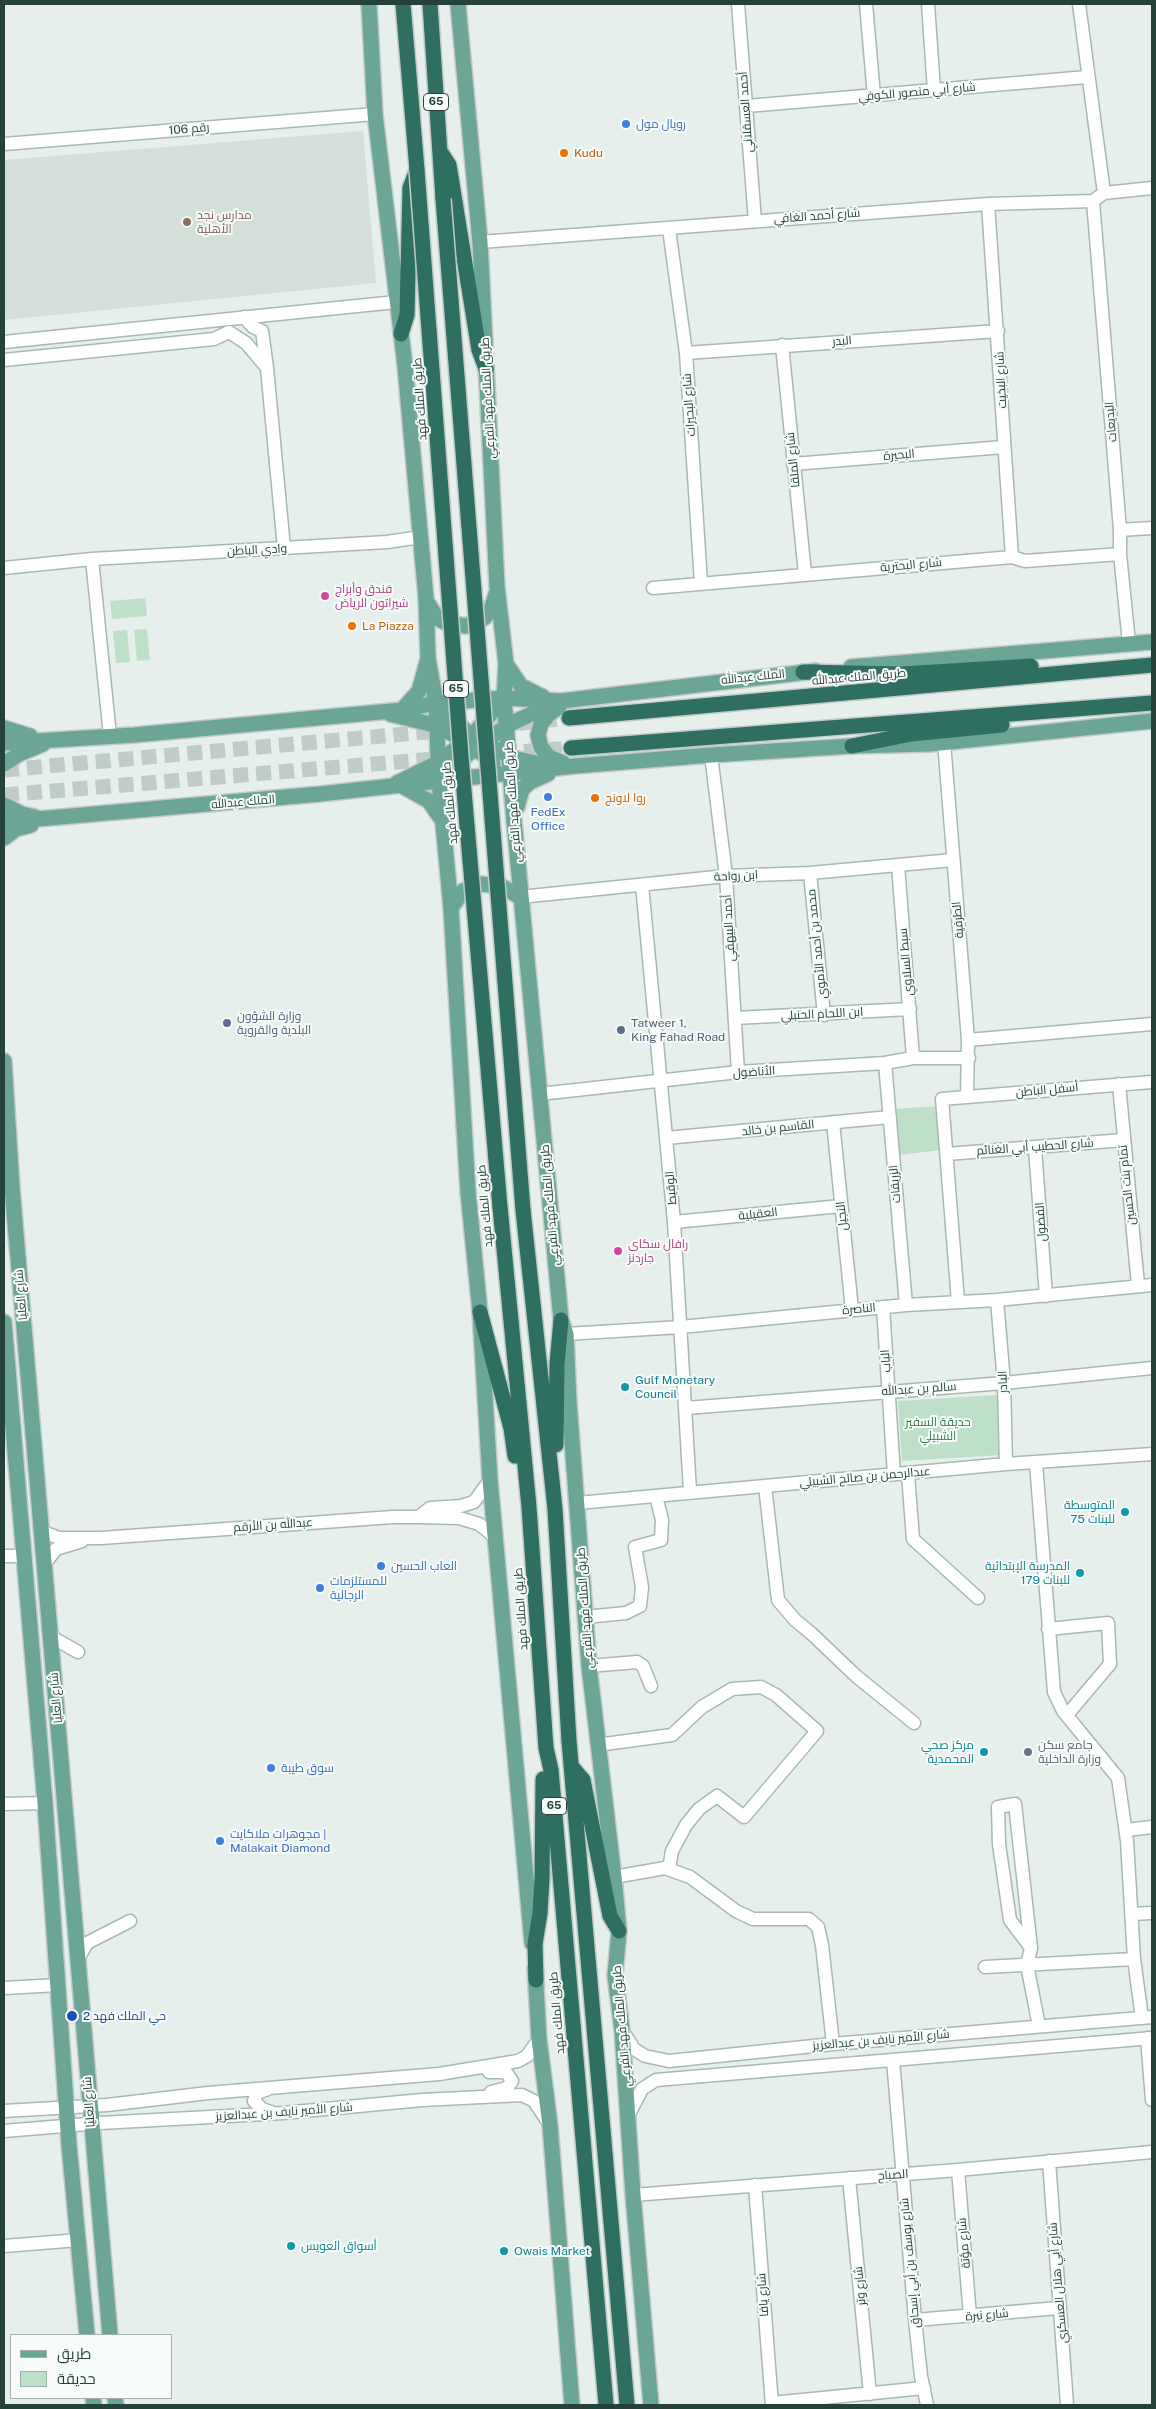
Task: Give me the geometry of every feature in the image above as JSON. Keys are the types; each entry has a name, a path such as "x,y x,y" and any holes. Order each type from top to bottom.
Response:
{"highway":[{"name":"طريق الملك فهد","path":"403,4 461,756 500,1207 529,1507 546,1748 551,1770 606,2405"},
{"name":"65","path":"430,4 443,199 523,1210 554,1499 571,1766 627,2405"},
{"path":"440,151 449,165 479,350 486,369"},
{"path":"401,334 407,315 410,188 417,170"},
{"name":"طريق الملك عبدالله","path":"569,718 1152,665"},
{"path":"803,672 902,674 1035,666 1112,669"},
{"path":"571,748 1152,703"},
{"path":"852,746 911,734 1010,724 1116,706"},
{"path":"480,1312 511,1428 520,1496 529,1507"},
{"path":"554,1499 557,1364 561,1320"},
{"path":"536,1980 535,1944 540,1913 542,1879 543,1764 546,1748"},
{"path":"571,1766 584,1780 610,1916 619,1931"}],"main road":[{"path":"369,4 375,114 401,334 421,536 428,658 438,726 439,782 451,908 467,1183 480,1312 490,1480 536,1980 539,2039 550,2125 572,2405"},
{"name":"طريق الملك فهد الفرعي","path":"458,4 480,242 497,586 506,664 504,698 510,756 506,774 514,821 561,1320 566,1334 569,1402 589,1666 619,1931 615,1975 622,2030 633,2195 652,2405"},
{"path":"426,598 437,618 456,626 466,626 476,623 491,610 497,586"},
{"name":"الملك عبدالله","path":"436,703 504,698 560,700 803,672 1152,642"},
{"path":"402,710 419,690 428,658"},
{"path":"506,664 521,686 560,700"},
{"path":"439,782 474,742 504,698"},
{"path":"396,786 474,742 560,700"},
{"path":"560,700 541,724 538,735 541,747 549,757 568,767"},
{"path":"4,743 56,738 110,736 402,710 436,703"},
{"path":"436,703 488,758 506,774 711,754 944,742 1152,721"},
{"path":"380,712 438,726 510,756 568,767"},
{"path":"4,728 24,736 56,738"},
{"path":"4,764 19,754 56,738"},
{"path":"514,821 522,788 530,782 568,767"},
{"name":"الملك عبدالله","path":"46,820 506,774"},
{"path":"396,786 428,802 442,820"},
{"path":"4,804 22,814 46,820"},
{"path":"4,822 46,820"},
{"path":"4,838 16,829 46,820"},
{"path":"451,908 463,891 480,884 501,886 520,897"},
{"name":"شارع العليا","path":"4,1061 12,1187 110,2334"},
{"name":"شارع العليا","path":"4,1322 7,1382 45,1803 67,2125 88,2334"}],"street":[{"name":"أحمد العسقلاني","path":"738,4 755,221"},
{"path":"866,4 874,96"},
{"path":"928,4 934,90"},
{"path":"1079,4 1087,78 1104,193"},
{"name":"شارع أبي منصور الكوفي","path":"747,106 1087,78"},
{"name":"رقم 106","path":"4,144 375,114"},
{"path":"1093,201 1104,193 1152,188"},
{"name":"شارع أحمد الغافي","path":"480,242 988,204 1093,201"},
{"name":"البديعات","path":"1093,201 1120,530 1120,554 1129,644"},
{"name":"شارع البخيت","path":"988,204 1012,557"},
{"name":"شارع البحيرات","path":"670,229 686,353 701,583"},
{"path":"4,342 396,302"},
{"path":"244,317 253,327 262,331 284,548"},
{"name":"البدر","path":"686,353 998,331"},
{"path":"4,360 214,339 228,332 246,343 267,368"},
{"name":"شارع الملقا","path":"782,345 805,574"},
{"name":"البحيرة","path":"793,464 1004,447"},
{"path":"1120,530 1152,528"},
{"name":"وادي الباطن","path":"4,568 92,559 387,542 421,536"},
{"name":"شارع البحترية","path":"654,588 1012,557 1025,561 1120,554"},
{"path":"92,559 110,736"},
{"name":"الطرفية","path":"944,742 968,1040 967,1097"},
{"name":"أحمد البيهقي","path":"711,754 726,876 738,1072"},
{"name":"ابن رواحة","path":"520,897 726,876 810,873 953,860"},
{"name":"سبط السلاوي","path":"898,865 913,1058"},
{"name":"محمد بن أحمد الأموي","path":"810,873 824,1015"},
{"name":"الوقيط","path":"642,885 674,1222 690,1491"},
{"name":"ابن اللحام الحنبلي","path":"735,1018 824,1015 910,1009"},
{"path":"968,1040 1152,1024"},
{"name":"الأناضول","path":"540,1094 738,1072 885,1063 913,1058 969,1058"},
{"name":"الزريقات","path":"885,1063 906,1305"},
{"name":"أسفل الباطن","path":"947,1154 942,1099 1152,1082"},
{"name":"تمام بنت الحسين","path":"1119,1084 1138,1285"},
{"name":"القاسم بن خالد","path":"666,1138 890,1117"},
{"name":"النجيل","path":"833,1122 852,1310"},
{"name":"شارع الحطيب أبي الغنائم","path":"947,1154 1123,1140"},
{"name":"الفضول","path":"1035,1148 1046,1296"},
{"path":"947,1154 958,1302"},
{"name":"العقيلية","path":"674,1222 841,1206"},
{"name":"الناصرة","path":"566,1334 681,1326 906,1305 1046,1296 1152,1285"},
{"name":"البادر","path":"997,1300 1004,1383 1006,1464"},
{"name":"الباب","path":"883,1307 894,1474"},
{"name":"سالم بن عبدالله","path":"686,1408 1004,1383 1152,1368"},
{"name":"عبدالرحمن بن صالح الشبيلي","path":"578,1503 690,1491 908,1474 1006,1464 1152,1454"},
{"path":"1036,1463 1054,1692 1067,1716 1118,1778 1126,1830 1134,1959 1147,2018"},
{"path":"908,1474 913,1539 978,1598"},
{"name":"عبدالله بن الأرقم","path":"41,1531 59,1538 101,1538 393,1517 419,1517 430,1508 461,1506 474,1502 490,1480"},
{"path":"765,1486 778,1600 795,1620 856,1676 914,1723"},
{"path":"585,1618 626,1613 640,1606 642,1587 635,1547 661,1540 662,1520 656,1496"},
{"path":"419,1517 459,1518 479,1524 495,1537"},
{"path":"44,1565 56,1549 79,1541 101,1538"},
{"path":"4,1556 22,1556"},
{"path":"1048,1629 1108,1623 1110,1664 1067,1716"},
{"path":"50,1636 78,1652"},
{"path":"589,1666 637,1662 643,1666 651,1686"},
{"path":"597,1745 672,1735 702,1707 732,1689 761,1687 776,1695 817,1731 744,1817 717,1796 699,1809 686,1825 672,1851 669,1869"},
{"path":"4,1804 45,1803"},
{"path":"1031,1948 1010,1920 999,1844 998,1807 1015,1804 1031,1948 1027,1966 1039,2026"},
{"path":"1126,1830 1152,1827"},
{"path":"614,1877 665,1868 690,1877 736,1911 753,1919 809,1919 818,1927 833,2044"},
{"path":"1131,1914 1152,1913"},
{"path":"78,1959 87,1943 130,1921"},
{"path":"985,1967 1134,1959"},
{"path":"4,1988 58,1985"},
{"name":"شارع الأمير نايف بن عبدالعزيز","path":"622,2030 634,2048 645,2056 669,2061 833,2044 1147,2018"},
{"path":"1150,2038 1152,2100"},
{"name":"شارع الأمير نايف بن عبدالعزيز","path":"629,2114 642,2089 656,2080 1150,2038"},
{"name":"شارع الأمير نايف بن عبدالعزيز","path":"4,2111 90,2106 276,2086 439,2074 518,2061 527,2056 539,2039"},
{"name":"شارع يوسف بن أبي إسحاق","path":"893,2060 921,2376 926,2405"},
{"path":"669,2061 659,2063 657,2068 660,2074 665,2077 679,2077"},
{"path":"439,2074 506,2072 512,2081 507,2088 449,2098"},
{"path":"276,2086 257,2093 254,2102 262,2109 283,2113"},
{"name":"شارع الأمير نايف بن عبدالعزيز","path":"4,2132 91,2123 283,2113 449,2098 522,2095 534,2101 550,2125"},
{"name":"الصباح","path":"633,2195 958,2170 1152,2152"},
{"name":"شارع أبي هلال العسكري","path":"1048,2161 1067,2405"},
{"name":"شارع مؤتة","path":"958,2170 970,2316"},
{"name":"شارع وتر","path":"849,2178 870,2394"},
{"name":"شارع يافا","path":"755,2185 772,2404"},
{"path":"4,2246 79,2240"},
{"name":"شارع نبرة","path":"916,2320 1059,2308"},
{"path":"772,2404 924,2388"}],"shaded area":[{"name":"مدارس نجد الأهلية","path":"363,131 376,283 4,320 4,160"}],"green space":[{"path":"145,598 147,616 112,619 110,601"},
{"path":"147,629 150,660 137,661 134,630"},
{"path":"127,630 130,662 116,663 113,631"},
{"path":"938,1106 942,1150 898,1155 893,1109"},
{"name":"حديقة السفير الشبيلي","path":"997,1395 1001,1455 902,1461 898,1401"}],"tunnel":[{"path":"473,728 569,718"},
{"path":"4,770 450,730"},
{"path":"501,753 571,748"},
{"path":"4,795 446,758"}],"place":[{"name":"رويال مول","path":"626,124"},
{"name":"Kudu","path":"564,153"},
{"name":"مدارس نجد الأهلية","path":"187,222"},
{"name":"فندق وأبراج شيراتون الرياض","path":"325,596"},
{"name":"La Piazza","path":"352,626"},
{"name":"FedEx Office","path":"548,797"},
{"name":"روا لاونج","path":"595,798"},
{"name":"وزارة الشؤون البلدية والقروية","path":"227,1023"},
{"name":"Tatweer 1, King Fahad Road","path":"621,1030"},
{"name":"رافال سكاي جاردنز","path":"618,1251"},
{"name":"Gulf Monetary Council","path":"625,1387"},
{"name":"المتوسطة 75 للبنات","path":"1125,1512"},
{"name":"العاب الحسين","path":"381,1566"},
{"name":"المدرسة الإبتدائية 179 للبنات","path":"1080,1573"},
{"name":"للمستلزمات الرجالية","path":"320,1588"},
{"name":"مركز صحي المحمدية","path":"984,1752"},
{"name":"جامع سكن وزارة الداخلية","path":"1028,1752"},
{"name":"سوق طيبة","path":"271,1768"},
{"name":"مجوهرات ملاكايت | Malakait Diamond","path":"220,1841"},
{"name":"حي الملك فهد 2","path":"72,2016"},
{"name":"أسواق العويس","path":"291,2246"},
{"name":"Owais Market","path":"504,2251"}]}
